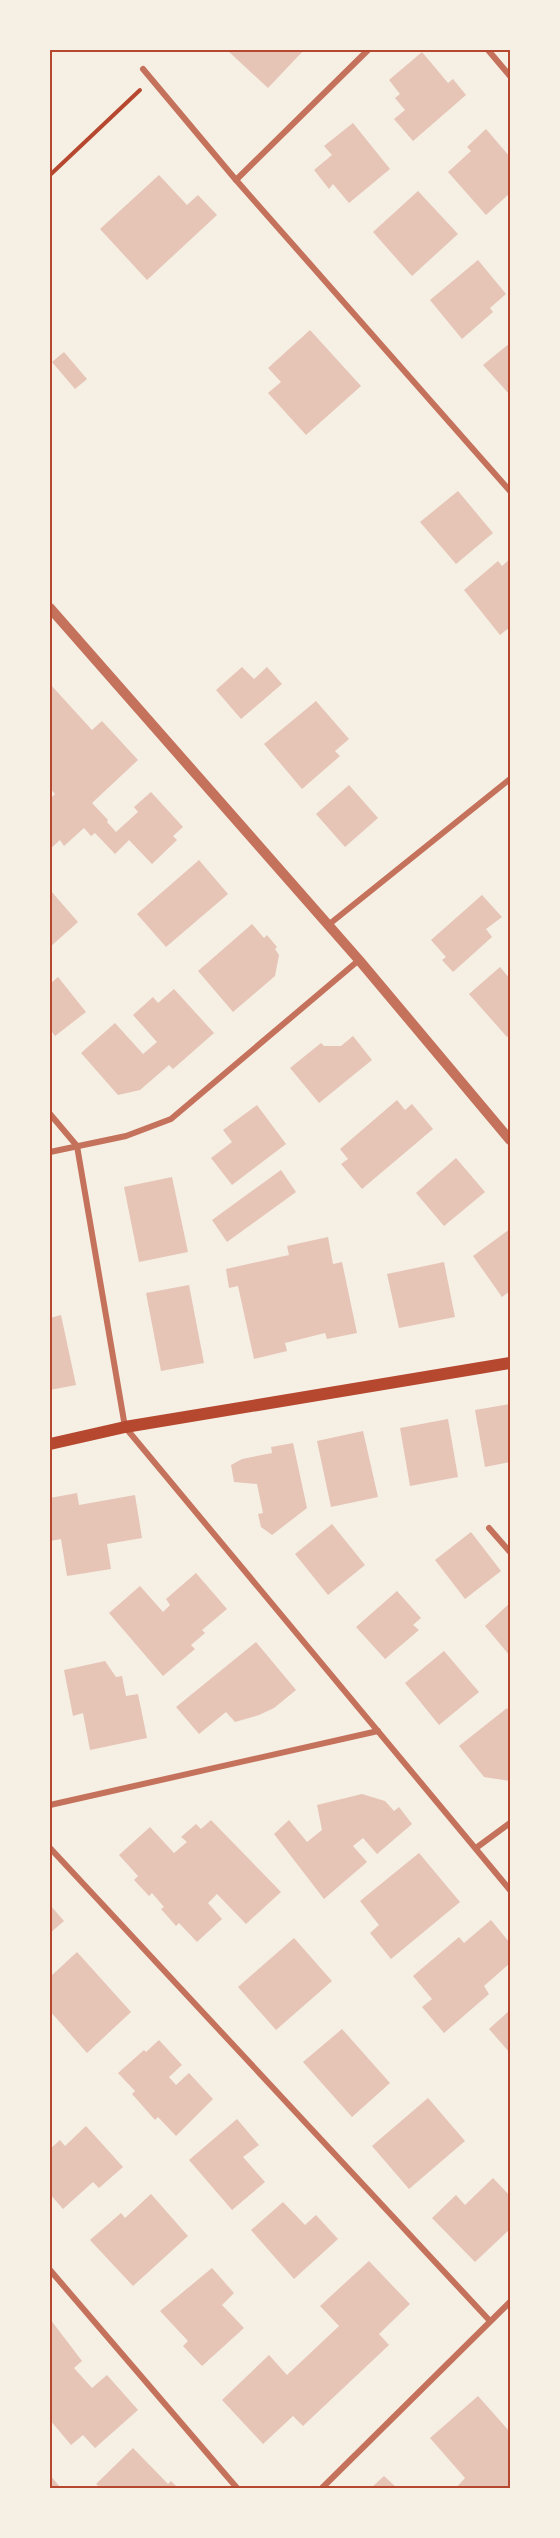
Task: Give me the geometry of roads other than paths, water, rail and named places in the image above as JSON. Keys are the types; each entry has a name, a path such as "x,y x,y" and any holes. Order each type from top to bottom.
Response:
{"main road":[{"path":"50,1444 125,1427 510,1363"}],"street":[{"path":"236,180 368,50"},
{"path":"488,50 510,76"},
{"path":"143,69 236,180 510,491"},
{"path":"50,608 359,960 510,1140"},
{"path":"327,926 510,779"},
{"path":"50,1152 126,1136 171,1119 359,960"},
{"path":"50,1114 77,1146 125,1427 510,1890"},
{"path":"489,1528 510,1552"},
{"path":"50,1805 378,1731"},
{"path":"476,1848 510,1823"},
{"path":"50,1848 490,2321"},
{"path":"50,2270 237,2488"},
{"path":"322,2488 510,2302"}]}
